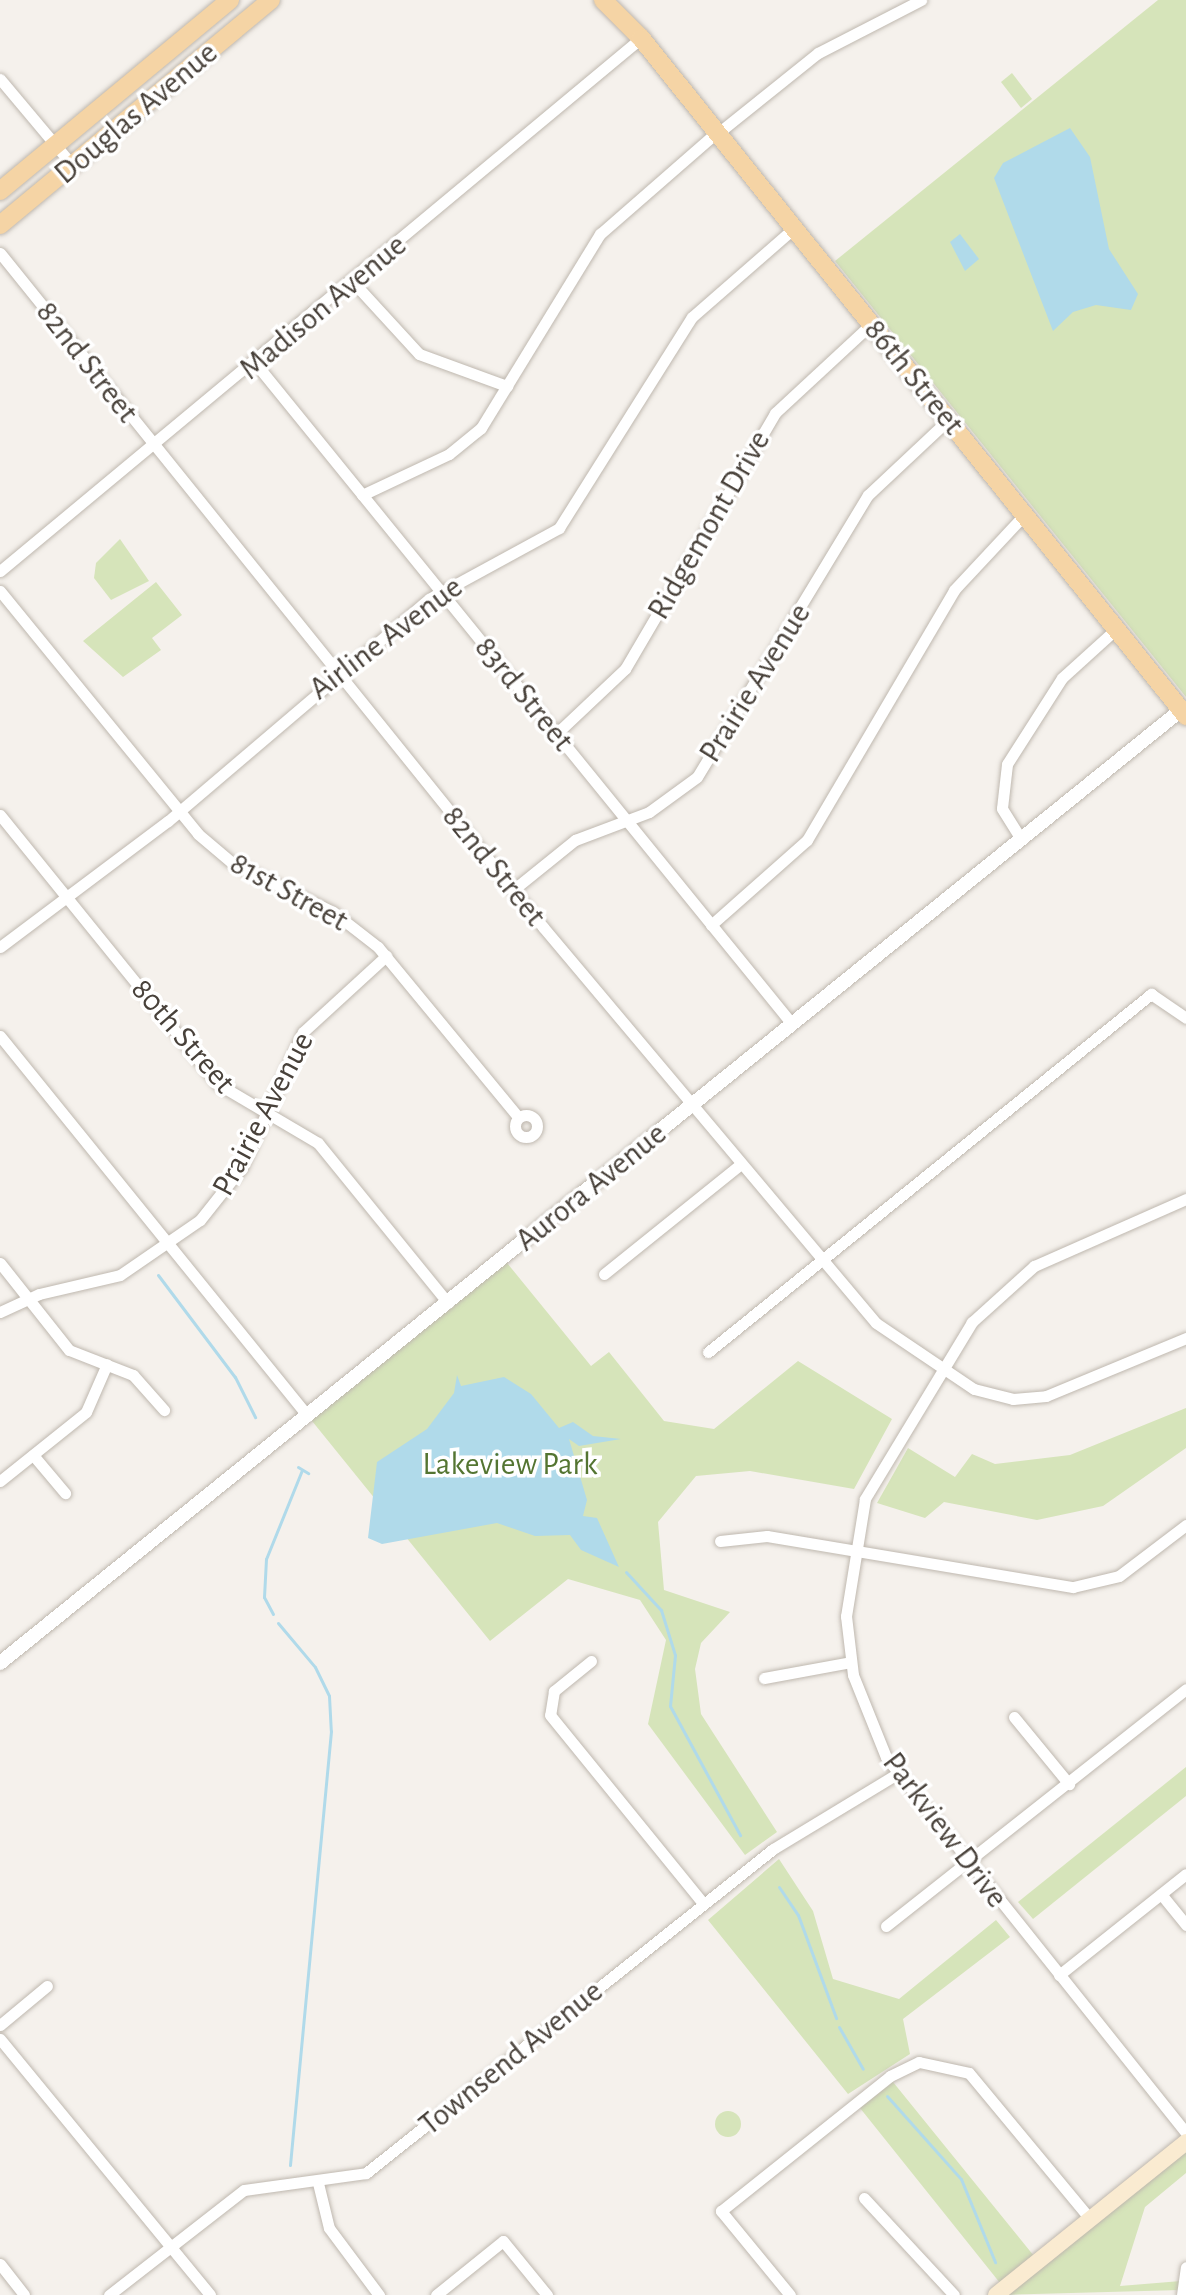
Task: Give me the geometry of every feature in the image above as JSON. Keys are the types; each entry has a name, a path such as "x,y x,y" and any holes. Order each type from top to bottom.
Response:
{"main road":[{"name":"Douglas Avenue","path":"0,191 230,0"},
{"path":"218,44 260,0"},
{"name":"Douglas Avenue","path":"0,225 271,0"},
{"name":"86th Street","path":"603,0 641,38 1183,713"},
{"name":"86th Street","path":"621,0 641,38"},
{"path":"996,2295 1186,2142"}],"street":[{"path":"362,495 461,447 507,386 600,234 717,133 818,53 921,0"},
{"name":"Madison Avenue","path":"0,571 354,283 641,38"},
{"path":"0,79 73,166"},
{"name":"Airline Avenue","path":"0,947 179,811 337,673 440,591 559,528 692,317 794,228"},
{"name":"82nd Street","path":"0,253 513,890 693,1104 819,1262 876,1323 941,1367 992,1395 1046,1396 1186,1338"},
{"path":"354,283 419,354 507,386"},
{"name":"Ridgemont Drive","path":"556,734 625,669 775,413 871,324"},
{"name":"83rd Street","path":"256,364 792,1024"},
{"name":"Prairie Avenue","path":"513,890 575,840 627,822 666,802 710,762 868,495 948,420"},
{"path":"711,925 807,840 954,590 1024,515"},
{"name":"81st Street","path":"0,591 179,811 231,862 333,912 386,956 518,1117"},
{"path":"1021,839 1002,808 1007,764 1062,678 1116,629"},
{"name":"Aurora Avenue","path":"0,1663 1021,839 1183,713"},
{"name":"80th Street","path":"0,815 218,1084 318,1143 448,1303"},
{"name":"Prairie Avenue","path":"0,1312 28,1298 117,1277 169,1244 230,1186 303,1032 386,956"},
{"path":"708,1352 1151,994 1186,1018"},
{"path":"0,1036 308,1416"},
{"path":"604,1274 741,1164"},
{"name":"Parkview Drive","path":"1186,1199 1034,1266 990,1301 941,1367 878,1468 852,1552 851,1662 872,1731 897,1774 1186,2133"},
{"path":"0,1263 69,1350 133,1375 164,1410"},
{"path":"0,1481 93,1404 107,1364"},
{"path":"33,1455 65,1493"},
{"path":"720,1541 767,1536 1073,1587 1119,1576 1186,1525"},
{"path":"591,1661 554,1691 548,1706 703,1903"},
{"path":"764,1678 851,1662"},
{"path":"886,1926 969,1865 1186,1689"},
{"path":"1014,1717 1069,1784"},
{"name":"Townsend Avenue","path":"109,2295 244,2190 353,2178 378,2164 783,1841 897,1774"},
{"path":"1059,1975 1186,1874"},
{"path":"1161,1894 1186,1925"},
{"path":"0,2025 47,1986"},
{"path":"0,2039 167,2248 210,2295"},
{"path":"790,2295 721,2211 906,2066 945,2062 978,2082 1090,2219"},
{"path":"318,2183 329,2228 379,2295"},
{"path":"864,2198 954,2295"},
{"path":"436,2295 503,2241 547,2295"},
{"path":"0,2264 24,2295"},
{"path":"1182,2290 1186,2267"}],"green space":[{"path":"1158,0 1186,0 1186,697 835,261"},
{"path":"1012,73 1032,99 1021,108 1001,82"},
{"path":"120,539 149,581 111,600 94,578 96,563"},
{"path":"156,582 182,615 152,638 161,650 123,677 83,641"},
{"name":"Lakeview Park","path":"503,1258 591,1366 609,1352 664,1421 714,1429 798,1361 892,1419 854,1489 750,1471 696,1476 658,1522 664,1590 730,1612 701,1643 695,1669 701,1714 777,1832 745,1855 648,1724 666,1640 640,1600 568,1579 490,1641 308,1416"},
{"path":"1186,1408 1186,1448 1103,1506 1037,1520 944,1502 925,1518 877,1503 908,1448 955,1477 972,1454 995,1464 1070,1455"},
{"path":"1186,1767 1186,1796 1033,1919 1018,1902"},
{"path":"779,1859 813,1911 833,1979 899,1999 996,1920 1010,1937 903,2019 910,2054 848,2094 708,1920"},
{"path":"893,2082 1038,2261 1186,2142 1186,2173 1145,2207 1120,2286 1181,2281 1181,2290 996,2295 1004,2288 860,2108"},
{"path":"728,2111 737,2115 741,2124 737,2133 728,2137 719,2133 715,2124 719,2115"}],"water":[{"path":"1070,128 1090,157 1109,249 1138,294 1131,310 1096,305 1073,312 1053,331 994,178 1003,163"},
{"path":"960,234 979,259 965,271 950,242"},
{"path":"457,1375 461,1386 504,1377 531,1394 559,1428 573,1422 593,1436 621,1439 579,1446 569,1439 587,1500 583,1516 597,1518 619,1567 581,1550 570,1535 535,1536 497,1523 382,1544 368,1538 377,1462 427,1429 454,1393"}],"waterway":[{"path":"158,1275 235,1377 255,1417"},
{"path":"298,1467 308,1473"},
{"path":"273,1614 264,1597 266,1559 302,1470"},
{"path":"626,1572 661,1610 675,1655 670,1706 740,1835"},
{"path":"278,1623 315,1667 329,1696 331,1731 290,2165"},
{"path":"779,1887 798,1915 836,2018"},
{"path":"839,2027 863,2069"},
{"path":"887,2096 961,2179 995,2262"}]}
